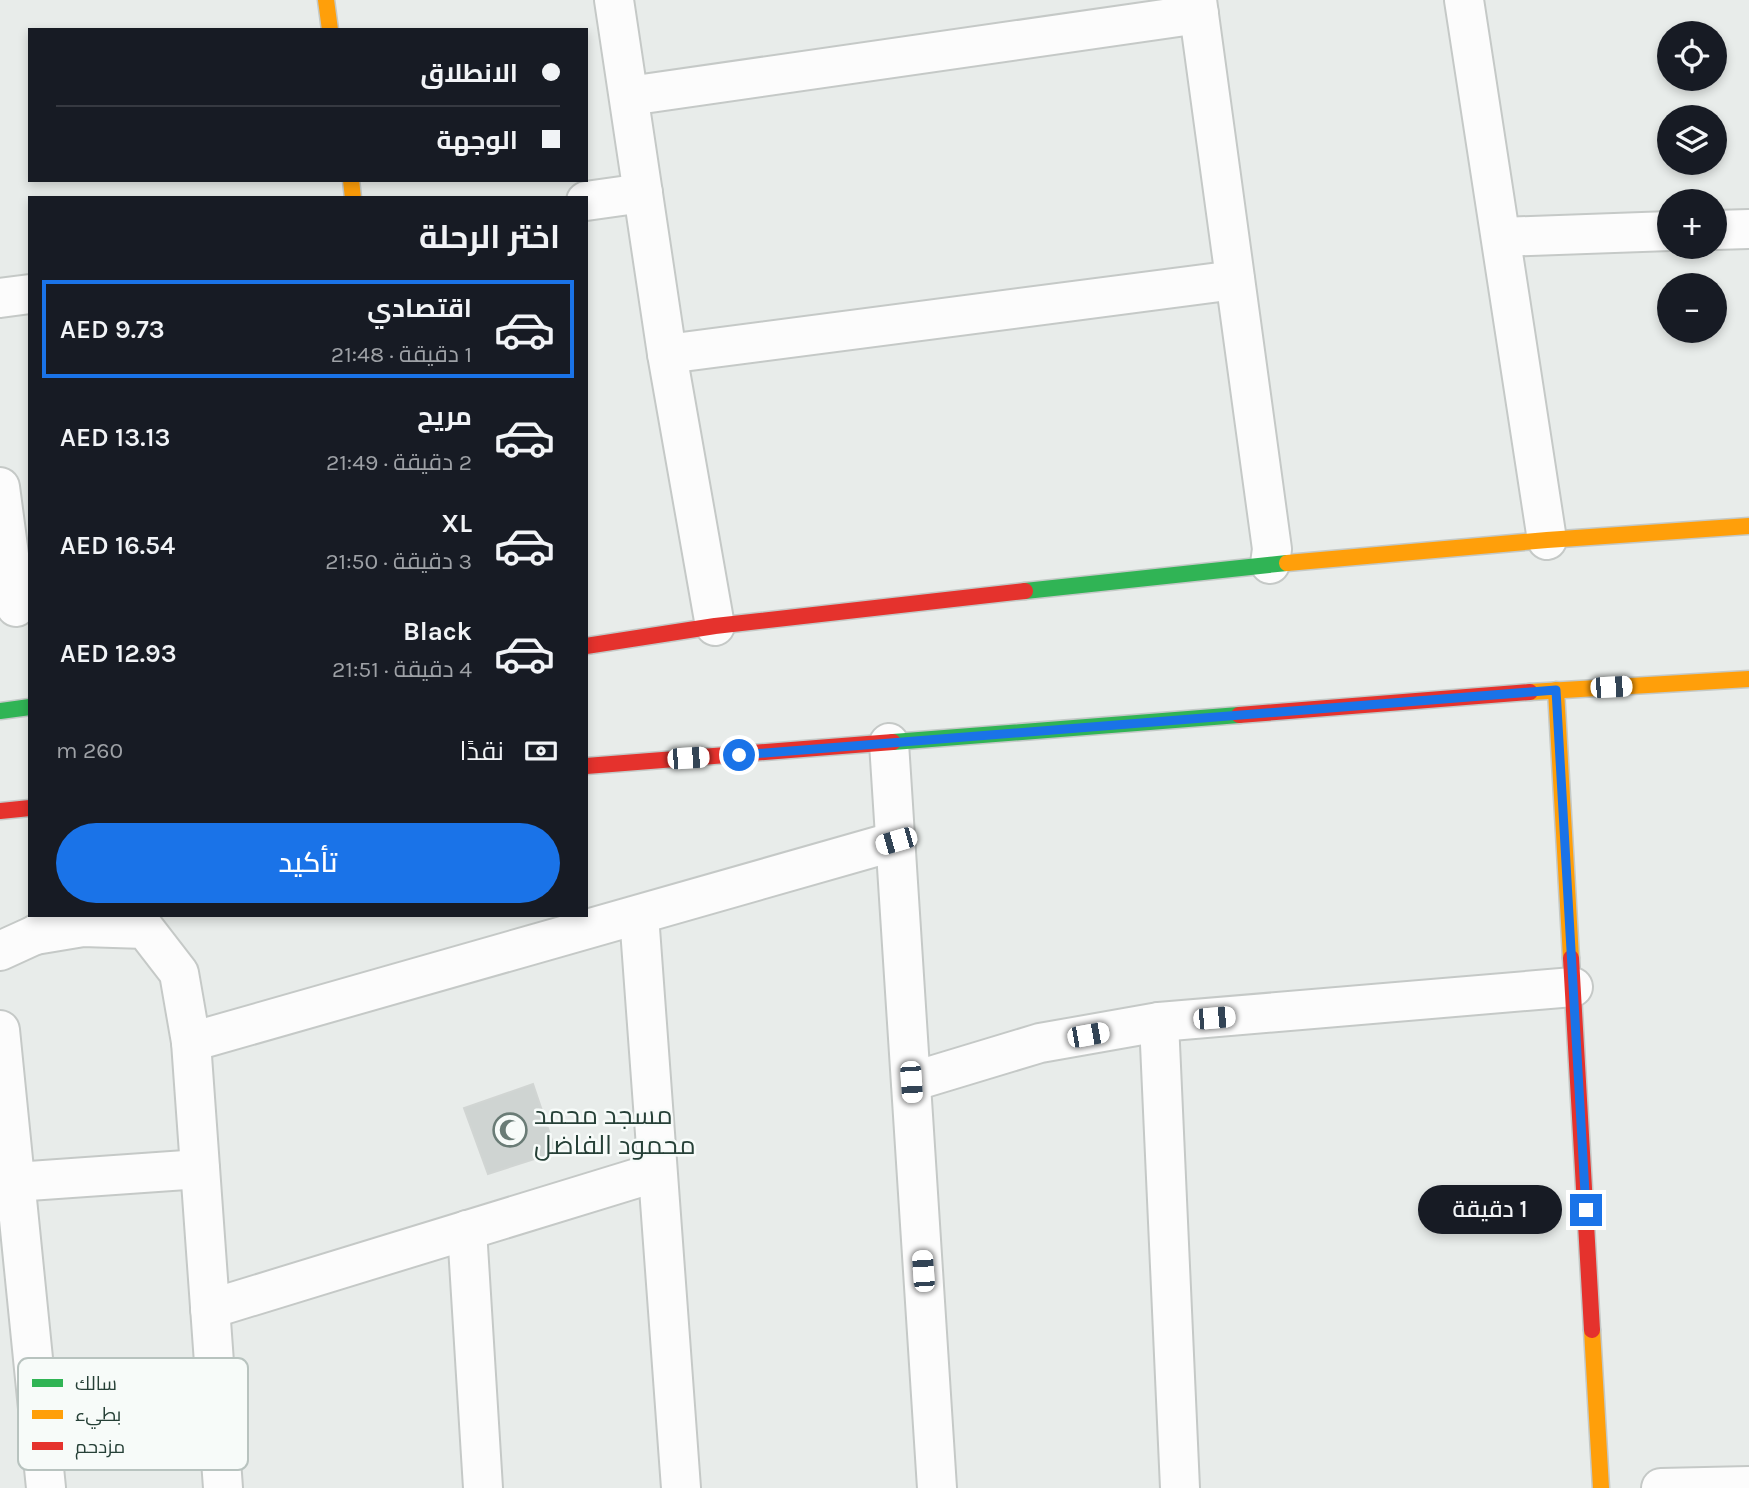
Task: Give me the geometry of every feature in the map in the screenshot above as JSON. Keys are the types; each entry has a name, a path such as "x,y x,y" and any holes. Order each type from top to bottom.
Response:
{"street":[{"path":"326,0 330,28"},
{"path":"614,0 667,354 715,626"},
{"path":"1464,0 1547,540"},
{"path":"629,96 1198,7 1272,550 1270,564"},
{"path":"588,201 643,193"},
{"path":"1727,230 1749,229"},
{"path":"1500,237 1657,231"},
{"path":"667,354 1235,280"},
{"path":"0,298 28,294"},
{"path":"0,486 15,607"},
{"path":"588,646 715,626 1270,564 1749,526"},
{"path":"588,766 1556,690 1749,680"},
{"path":"1556,690 1601,1488"},
{"path":"0,711 28,707"},
{"path":"890,743 937,1488"},
{"path":"0,811 28,808"},
{"path":"191,1042 896,841"},
{"path":"639,915 681,1488"},
{"path":"0,951 50,925 145,929 179,973 191,1042 214,1358"},
{"path":"911,1082 1040,1043 1159,1022 1573,987"},
{"path":"1159,1022 1180,1488"},
{"path":"0,1030 8,1182 30,1358"},
{"path":"8,1182 200,1169"},
{"path":"210,1309 657,1172"},
{"path":"467,1230 483,1488"},
{"path":"44,1470 46,1488"},
{"path":"222,1470 223,1488"},
{"path":"1661,1488 1749,1486"}],"building":[{"name":"مسجد محمد محمود الفاضل","path":"533,1084 556,1152 488,1174 464,1108"}],"traffic: fast":[{"path":"1025,591 1287,563"},
{"path":"0,711 28,707"},
{"path":"893,742 1239,715"}],"traffic: slow":[{"path":"326,0 330,28"},
{"path":"351,182 353,196"},
{"path":"1287,563 1547,540 1749,526"},
{"path":"1530,692 1749,679"},
{"path":"1556,690 1571,958"},
{"path":"1592,1330 1601,1488"}],"traffic: jam":[{"path":"588,646 715,626 1025,591"},
{"path":"1239,715 1530,692"},
{"path":"588,766 893,742"},
{"path":"0,811 28,808"},
{"path":"1571,958 1592,1330"}],"place":[{"name":"مسجد محمد محمود الفاضل","path":"510,1130"}],"route":[{"path":"739,755 1556,690 1586,1210"}]}
